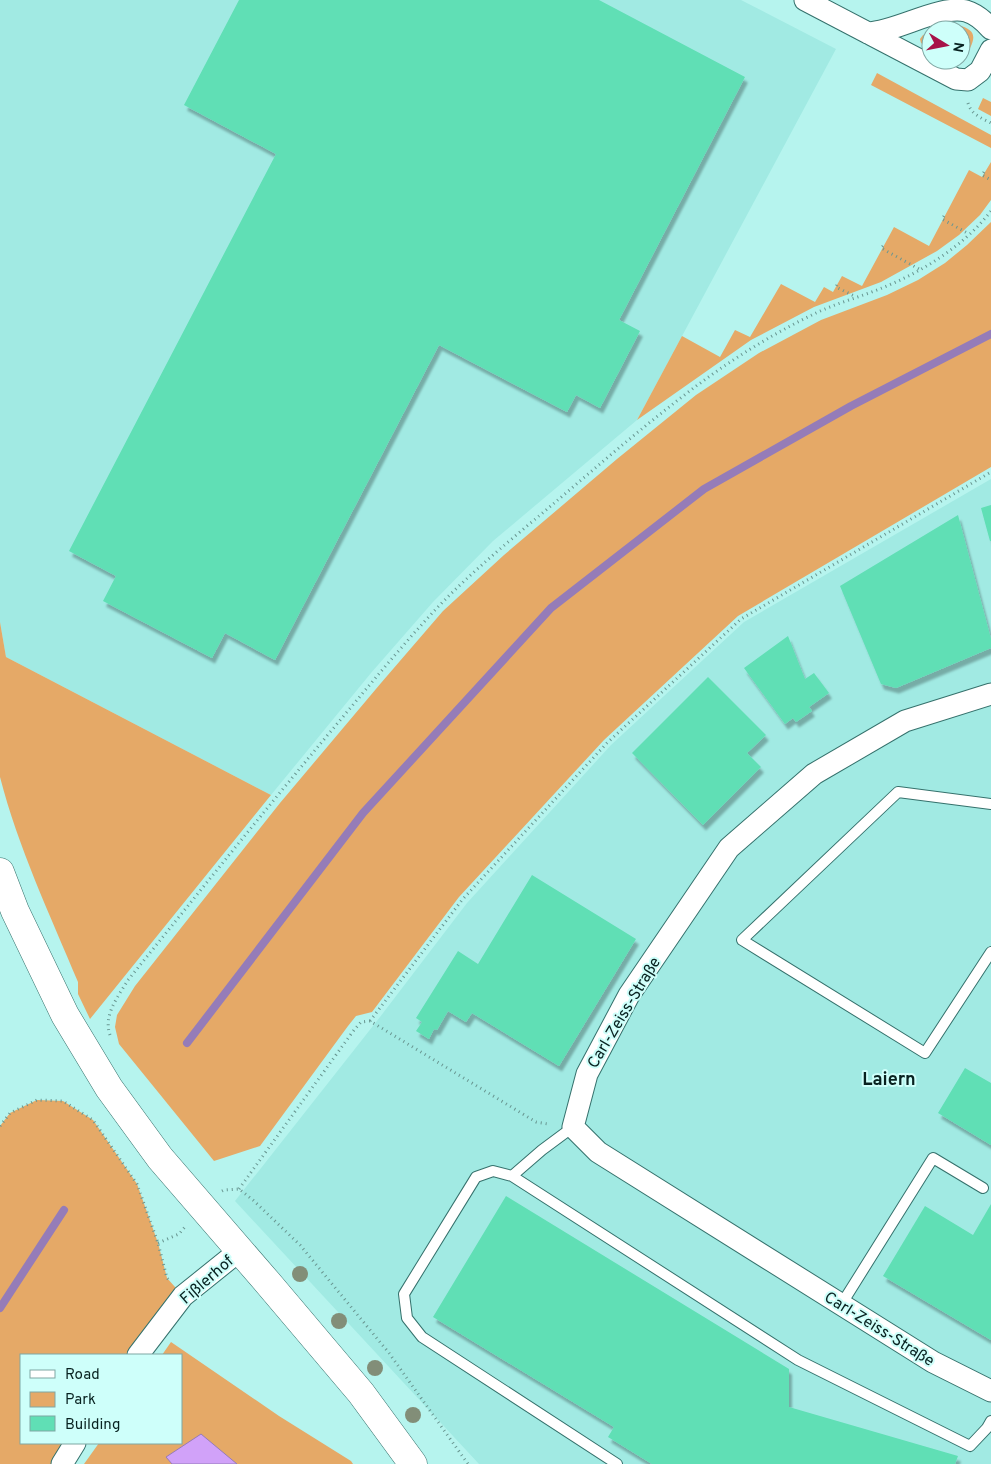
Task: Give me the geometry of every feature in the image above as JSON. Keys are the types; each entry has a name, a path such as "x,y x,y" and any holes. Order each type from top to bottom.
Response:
{"main road":[{"path":"0,872 15,911 65,1016 109,1088 160,1158 361,1394 413,1464"}],"street":[{"path":"805,0 956,79 968,80 980,71 991,50"},
{"path":"868,33 902,26 945,11 967,12 984,21 991,29"},
{"name":"Carl-Zeiss-Straße","path":"991,694 904,721 814,774 729,848 630,995 587,1074 573,1127 598,1152 933,1362 991,1391"},
{"name":"Fißlerhof","path":"139,1354 183,1296 239,1251"},
{"path":"62,1464 74,1444"}],"lane":[{"path":"991,804 898,792 742,940 925,1054 991,952"},
{"path":"512,1176 573,1127"},
{"path":"842,1304 933,1158 983,1188"},
{"path":"617,1464 422,1337 407,1318 404,1294 476,1177 493,1171 512,1176 798,1360 970,1446 991,1421"}],"path":[{"path":"968,80 967,102 969,109 974,114 991,123"},
{"path":"984,172 982,175 991,180"},
{"path":"110,1037 108,1029 109,1012 128,980 326,738 438,607 499,550 691,390 756,346 817,312 884,287 920,269 941,256 969,234 991,211"},
{"path":"944,216 942,220 969,234"},
{"path":"882,246 881,248 920,269"},
{"path":"837,286 856,298"},
{"path":"370,1021 462,900 607,743 741,619 991,472"},
{"path":"239,1189 361,1022 370,1021 536,1122 573,1127"},
{"path":"0,1126 10,1113 37,1100 63,1101 93,1120 137,1184 158,1243 167,1278 183,1296"},
{"path":"218,1184 224,1190 239,1189 300,1245 389,1353 468,1464"}],"shaded area":[{"path":"0,0 741,0 836,49 637,420 493,541 433,602 371,673 271,795 6,657 0,622"},
{"path":"991,479 991,1464 479,1464 235,1201 467,903 611,745 744,622"},
{"path":"201,1434 237,1464 172,1464 166,1457"}],"green space":[{"path":"971,32 973,34 971,45"},
{"path":"877,73 991,135 991,148 871,85"},
{"path":"983,98 991,102 991,116 978,109"},
{"path":"991,162 991,200 980,215 959,235 937,251 881,282 814,307 751,340 637,420 682,336 720,357 735,330 750,337 781,284 815,302 824,287 833,292 842,276 862,286 894,227 929,246 969,170 982,177"},
{"path":"991,222 991,467 738,616 604,740 459,897 372,1012 356,1016 348,1026 260,1146 214,1161 119,1044 115,1027 117,1015 135,986 280,803 443,611 504,555 617,459 696,395 759,353 821,320 887,295 918,280 945,263"},
{"path":"0,622 6,657 271,795 90,1019 78,994 78,982 25,855 0,777"},
{"path":"37,1100 63,1101 93,1120 137,1184 158,1243 167,1278 183,1296 139,1354 20,1354 20,1444 74,1444 62,1464 0,1464 0,1126 10,1113"},
{"path":"171,1342 353,1464 84,1464 98,1444 182,1444 182,1354 163,1354"}],"building":[{"path":"239,0 599,0 745,77 619,320 640,331 600,408 576,395 567,412 439,345 275,660 225,633 212,658 103,601 116,576 69,551 276,154 184,105"},
{"path":"991,505 991,541 990,541 981,508"},
{"path":"958,515 991,639 991,648 896,688 881,684 840,586"},
{"path":"788,636 805,679 814,673 829,693 809,707 812,711 796,722 793,718 785,724 744,668"},
{"path":"708,677 766,735 747,753 761,767 703,825 632,753"},
{"path":"532,875 636,939 559,1066 472,1013 466,1022 448,1011 437,1030 434,1029 429,1039 416,1031 422,1022 416,1018 458,951 478,964"},
{"path":"965,1068 991,1083 991,1145 938,1113"},
{"path":"506,1196 789,1369 789,1407 958,1456 955,1464 652,1464 608,1437 614,1427 433,1317"},
{"path":"991,1204 991,1340 883,1276 925,1206 973,1235"}],"waterway":[{"path":"187,1043 363,813 551,608 704,489 851,406 991,334"},
{"path":"0,1308 64,1210"}],"district":[{"name":"Laiern","path":"889,1079"}]}
